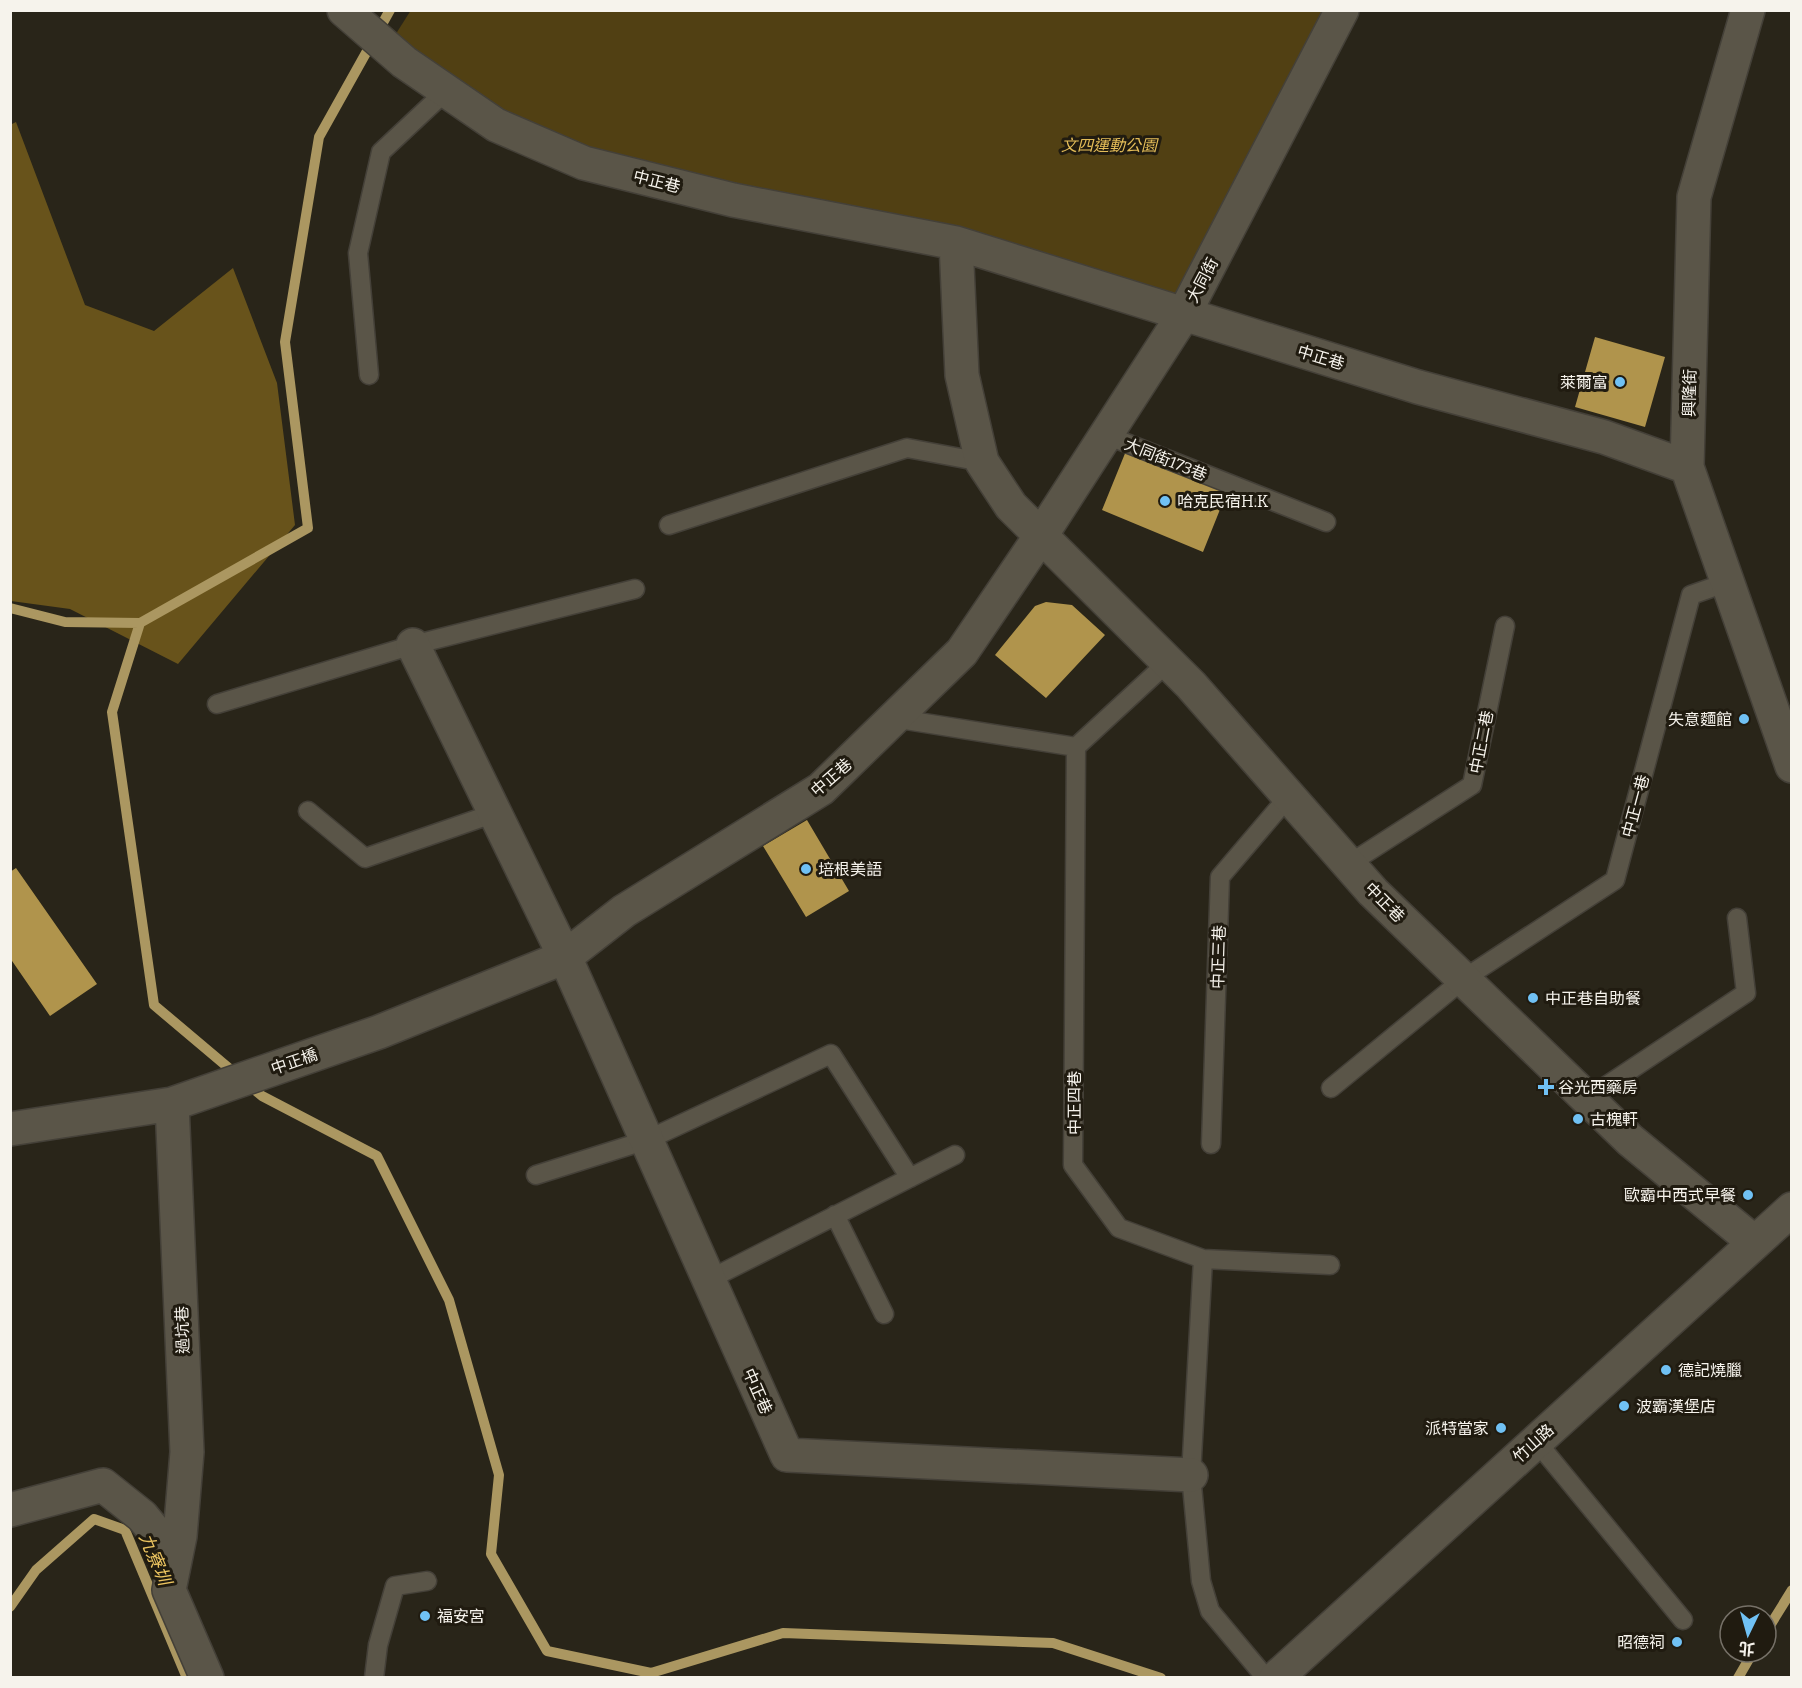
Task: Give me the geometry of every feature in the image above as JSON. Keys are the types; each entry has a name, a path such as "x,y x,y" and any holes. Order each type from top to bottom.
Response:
{"street":[{"name":"大同街","path":"1040,537 1184,314 1342,10"},
{"name":"興隆街","path":"1748,10 1694,198 1687,467 1791,766"},
{"name":"中正巷","path":"350,16 387,48 495,125 584,163 733,200 956,243 1418,387 1604,436 1687,467"},
{"name":"中正巷","path":"956,243 962,375 982,462 1011,506 1191,685 1373,892 1630,1140 1754,1242"},
{"name":"中正巷","path":"379,1032 565,957 624,911 821,789 962,652 1040,537"},
{"name":"中正巷","path":"414,645 565,957 787,1455 1191,1475"},
{"name":"中正橋","path":"172,1104 379,1032"},
{"path":"10,1129 172,1104"},
{"name":"過坑巷","path":"172,1104 187,1452 180,1536 169,1590 207,1677"},
{"name":"竹山路","path":"1276,1677 1791,1209"},
{"path":"10,1510 103,1485 142,1516 175,1556"}],"lane":[{"path":"369,375 358,253 381,152 446,91"},
{"name":"大同街173巷","path":"1106,435 1326,522"},
{"path":"669,525 907,448 982,462"},
{"name":"中正一巷","path":"1464,978 1615,880 1692,596 1728,582"},
{"path":"217,704 414,645 635,590"},
{"name":"中正二巷","path":"1349,864 1472,785 1504,626"},
{"path":"893,718 1076,747 1168,662"},
{"name":"中正四巷","path":"1076,747 1073,1165 1119,1228 1203,1259 1330,1265"},
{"name":"中正三巷","path":"1211,1144 1220,877 1289,795"},
{"path":"308,811 365,858 495,813"},
{"path":"1588,1098 1746,993 1737,918"},
{"path":"1331,1088 1464,978"},
{"path":"536,1175 647,1140 831,1054 910,1178"},
{"path":"708,1280 955,1155"},
{"path":"836,1215 884,1314"},
{"path":"1203,1259 1191,1475 1201,1581 1210,1611 1266,1677"},
{"path":"1536,1441 1683,1620"},
{"path":"374,1677 378,1645 395,1586 427,1581"}],"green space":[{"name":"文四運動公園","path":"411,10 1335,11 1179,301 584,163 387,48"}],"shaded area":[{"path":"16,122 85,305 154,331 233,268 277,383 295,525 178,664 70,609 11,601 10,125"}],"building":[{"name":"萊爾富","path":"1595,337 1665,357 1645,427 1575,407"},
{"name":"哈克民宿H.K","path":"1126,451 1227,492 1203,552 1102,510"},
{"path":"1046,602 1072,605 1105,635 1046,698 995,655 1035,606"},
{"name":"培根美語","path":"807,820 849,891 806,917 763,846"},
{"path":"16,868 97,984 50,1016 10,958 10,872"}],"waterway":[{"path":"390,10 319,137 285,342 308,528 140,623 112,712 154,1005 262,1096 377,1156 449,1300 499,1475 491,1554 547,1651 651,1673 783,1633 1053,1643 1161,1678"},
{"path":"10,608 65,622 140,623"},
{"name":"九寮圳","path":"10,1607 36,1570 94,1519 125,1530 187,1678"},
{"path":"1778,1613 1792,1590"},
{"path":"1738,1678 1746,1664"}],"place":[{"name":"萊爾富","path":"1620,382"},
{"name":"哈克民宿H.K","path":"1165,501"},
{"name":"失意麵館","path":"1744,719"},
{"name":"培根美語","path":"806,869"},
{"name":"中正巷自助餐","path":"1533,998"},
{"name":"谷光西藥房","path":"1546,1087"},
{"name":"古槐軒","path":"1578,1119"},
{"name":"歐霸中西式早餐","path":"1748,1195"},
{"name":"德記燒臘","path":"1666,1370"},
{"name":"波霸漢堡店","path":"1624,1406"},
{"name":"派特當家","path":"1501,1428"},
{"name":"福安宮","path":"425,1616"},
{"name":"昭德祠","path":"1677,1642"}]}
